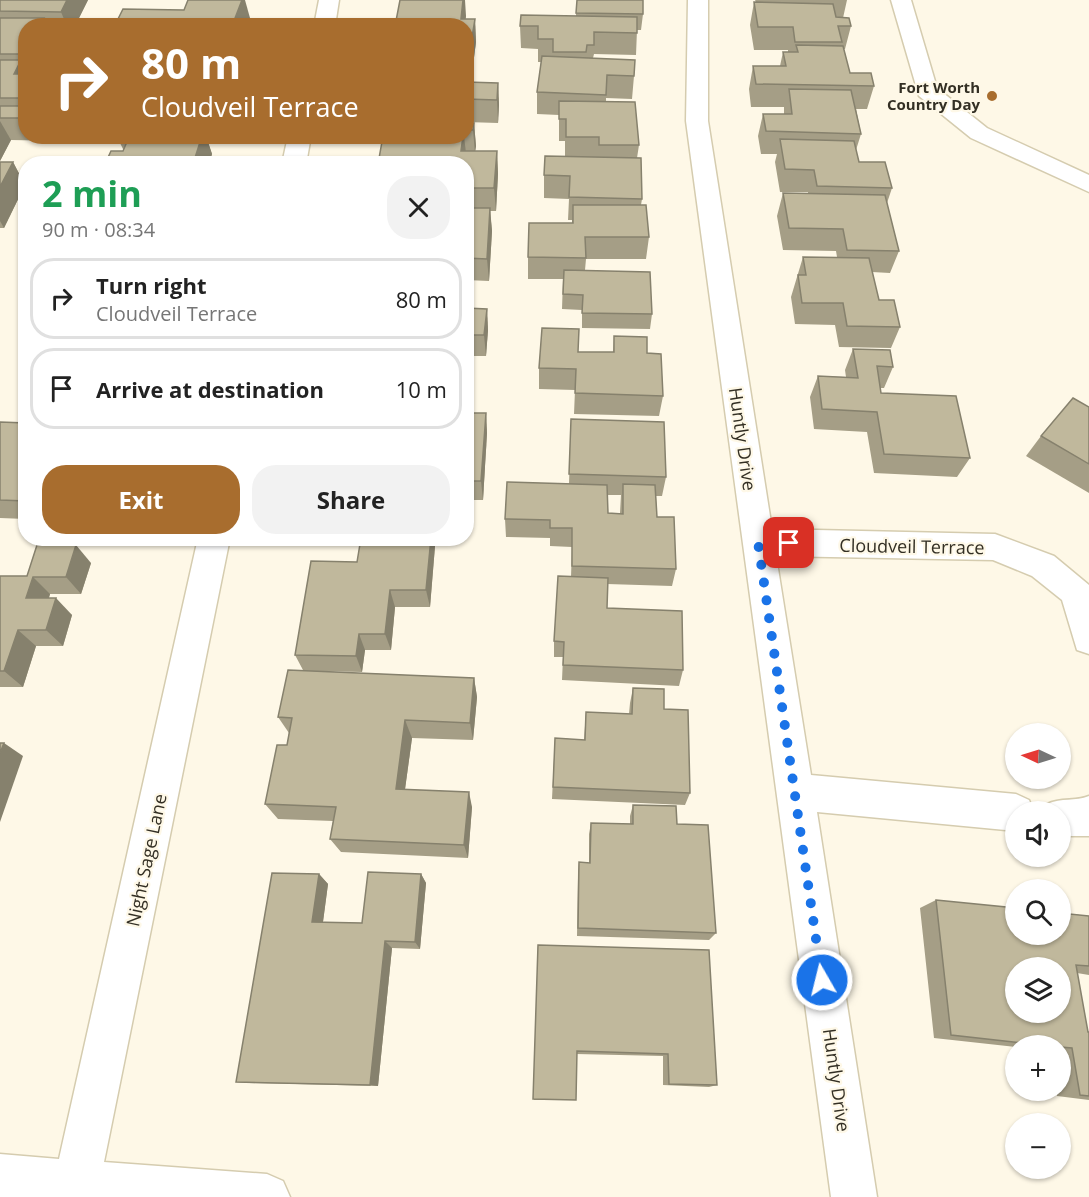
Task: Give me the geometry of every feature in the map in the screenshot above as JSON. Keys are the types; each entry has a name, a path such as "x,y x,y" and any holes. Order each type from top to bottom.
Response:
{"street":[{"path":"326,18 329,0"},
{"name":"Huntly Drive","path":"698,0 696,31 698,121 854,1197"},
{"path":"901,0 927,91 979,133 1089,184"},
{"name":"Cloudveil Terrace","path":"758,542 995,548 1043,566 1076,592 1089,639"},
{"name":"Night Sage Lane","path":"77,1182 212,546"},
{"path":"795,792 1005,812"},
{"path":"1071,818 1085,819 1089,815"},
{"path":"0,1177 267,1197"}],"building":[{"path":"0,0 67,0 61,12 0,11"},
{"path":"188,0 242,0 235,18 118,18 123,9 184,10"},
{"path":"400,0 463,0 461,18 397,18"},
{"path":"577,0 643,0 643,14 576,13"},
{"path":"754,2 833,4 836,17 849,18 851,26 838,26 842,42 795,42 793,27 758,27"},
{"path":"521,15 637,17 637,33 594,32 594,45 587,45 586,52 553,52 553,39 538,39 538,26 520,26"},
{"path":"0,18 18,18 18,54 0,54"},
{"path":"796,45 843,46 850,73 871,73 874,86 756,84 753,66 786,66 783,52 798,52"},
{"path":"542,56 635,60 634,76 607,75 606,95 537,92"},
{"path":"0,60 18,60 14,74 18,74 18,98 0,98"},
{"path":"474,82 498,83 497,100 474,99"},
{"path":"789,89 851,90 861,134 766,131 763,114 792,114"},
{"path":"559,101 635,102 639,145 599,145 599,137 566,137 566,119 559,119"},
{"path":"0,106 18,106 18,118 0,118"},
{"path":"780,139 854,141 859,162 885,162 892,188 817,186 814,170 785,169"},
{"path":"126,144 199,144 196,156 109,156 111,151 123,151"},
{"path":"382,144 462,144 461,151 497,151 494,188 474,188 474,156 379,156"},
{"path":"545,156 641,158 642,199 569,197 570,176 544,175"},
{"path":"0,162 13,162 0,187"},
{"path":"783,193 885,195 899,251 847,250 843,229 789,228"},
{"path":"573,205 646,205 649,237 585,237 586,258 528,257 529,223 573,223"},
{"path":"474,208 490,208 487,259 474,258"},
{"path":"803,257 869,258 879,300 894,300 900,327 847,326 843,303 802,303 798,275 806,275"},
{"path":"564,270 650,272 652,314 582,313 583,295 563,294"},
{"path":"474,308 487,309 484,335 474,335"},
{"path":"542,328 579,329 578,352 614,352 614,336 647,337 647,353 661,354 663,396 575,393 576,369 539,368"},
{"path":"853,349 890,350 893,367 877,366 881,393 956,396 970,458 884,454 877,412 822,409 818,376 858,378"},
{"path":"1073,398 1089,407 1089,464 1041,436"},
{"path":"474,413 486,413 481,481 474,481"},
{"path":"571,419 664,422 666,477 569,474"},
{"path":"0,422 18,423 18,501 0,500"},
{"path":"507,482 607,485 608,513 623,514 623,484 655,485 657,517 674,517 676,569 572,566 572,528 550,528 550,520 505,519"},
{"path":"37,546 76,546 66,577 33,577 26,598 56,598 46,630 18,630 4,671 0,671 0,576 27,576"},
{"path":"360,546 430,546 426,590 390,590 385,634 359,634 356,656 295,655 311,561 357,562"},
{"path":"558,576 608,578 607,608 682,611 683,670 563,665 564,642 554,641"},
{"path":"288,670 474,678 470,723 405,720 396,789 469,792 464,845 330,839 336,807 265,804 277,745 287,745 292,718 278,717"},
{"path":"633,688 664,689 664,709 688,710 690,793 553,787 555,738 585,740 586,712 632,714"},
{"path":"633,805 676,806 677,824 708,825 716,933 578,928 579,862 590,863 591,823 633,824"},
{"path":"368,872 421,874 415,942 385,941 370,1085 236,1082 272,873 319,874 312,922 362,923"},
{"path":"936,900 1005,907 1005,945 1071,945 1071,914 1089,916 1089,966 1076,965 1089,1032 1089,1096 1080,1095 1071,1048 1071,1035 1005,1035 1005,1041 951,1035"},
{"path":"538,945 709,950 717,1085 669,1084 668,1054 577,1051 576,1100 533,1099"}],"place":[{"name":"Fort Worth Country Day","path":"992,96"}],"route":[{"path":"789,543 758,542 822,980"}]}
